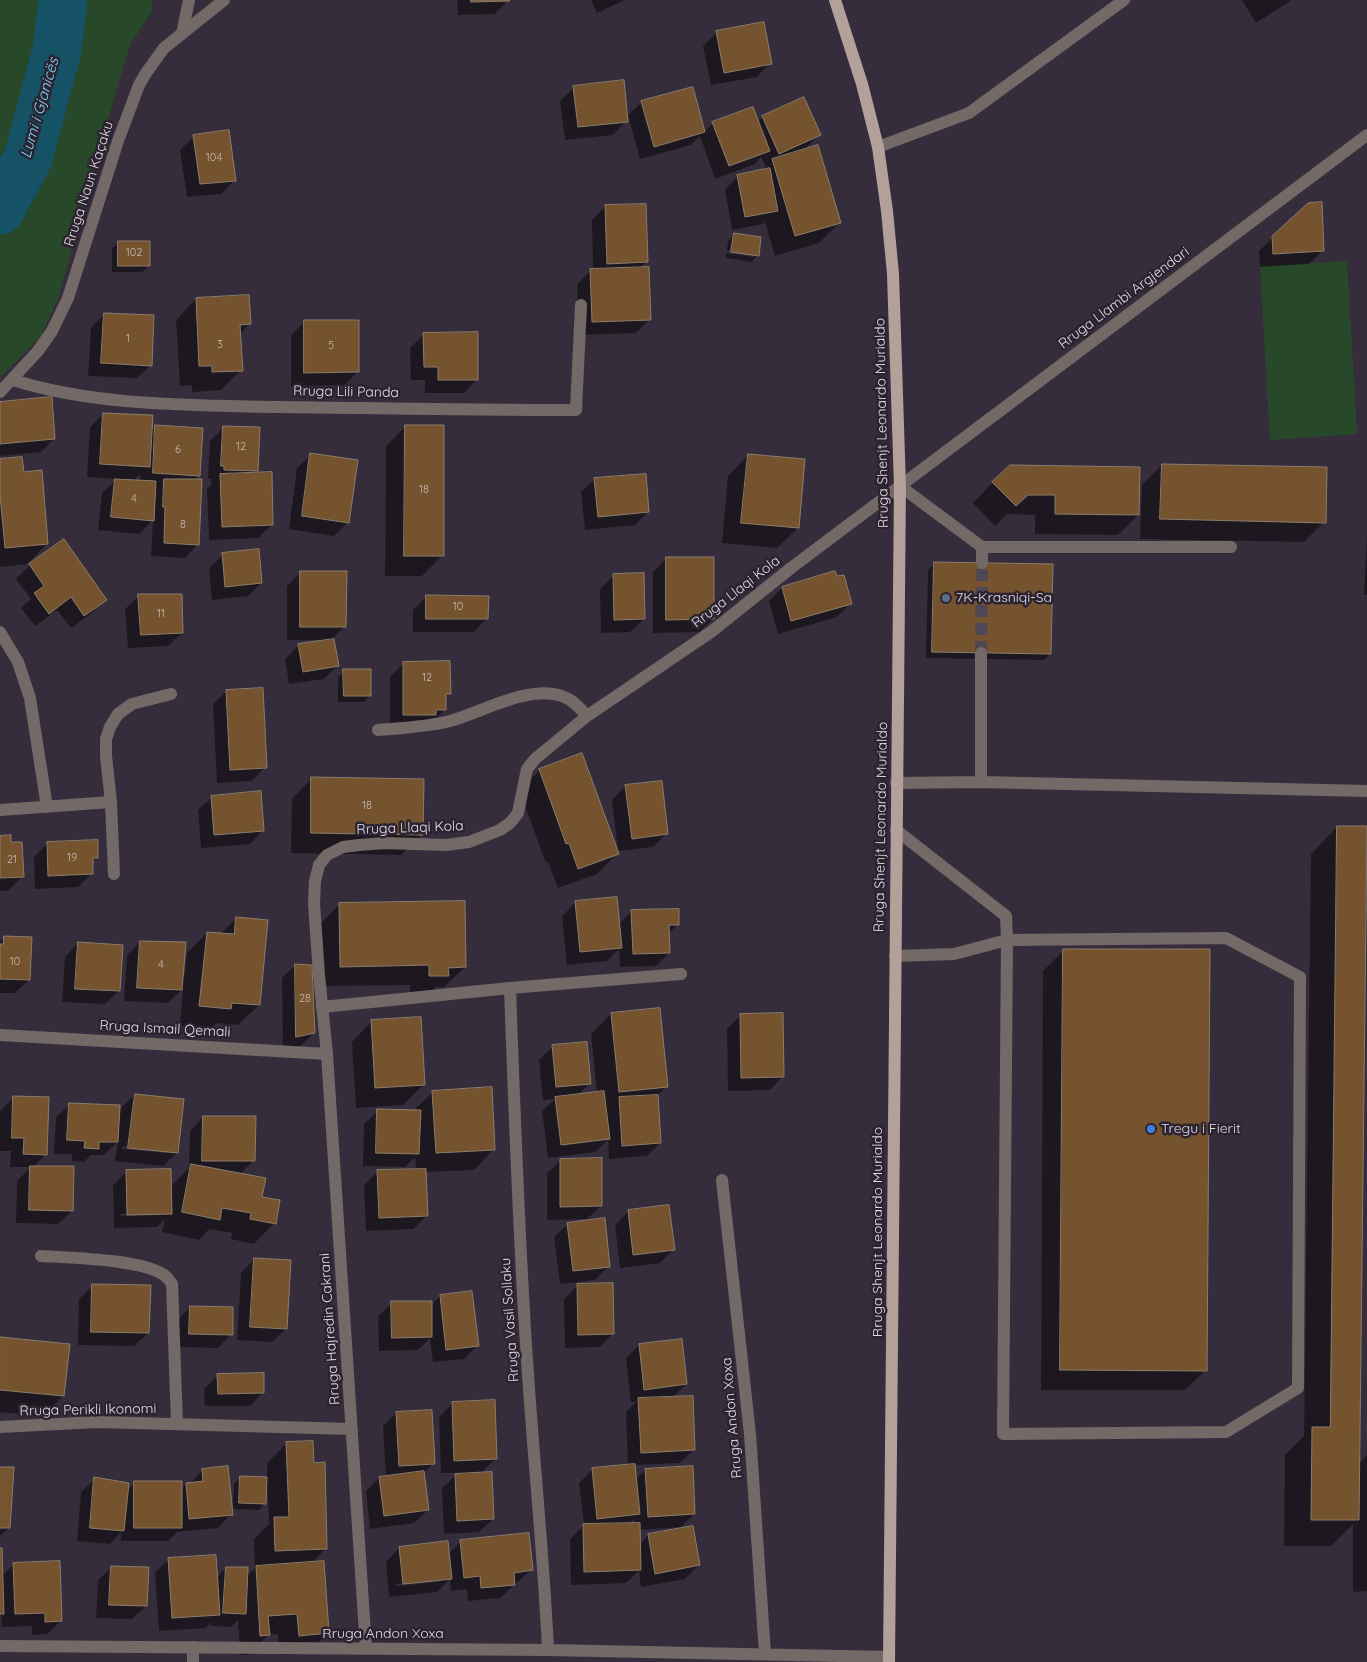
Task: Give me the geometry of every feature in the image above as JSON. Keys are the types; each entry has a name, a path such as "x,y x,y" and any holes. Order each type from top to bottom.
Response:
{"main road":[{"name":"Rruga Shenjt Leonardo Murialdo","path":"835,0 862,84 878,147 893,274 900,486 889,1660"}],"street":[{"path":"182,34 189,0"},
{"name":"Rruga Naun Kaçaku","path":"0,392 38,352 52,331 68,298 118,142 139,85 151,64 164,48 224,0"},
{"path":"878,147 969,113 1124,0"},
{"name":"Rruga Llambi Argjendari","path":"900,486 1367,135"},
{"name":"Rruga Lili Panda","path":"13,380 77,396 189,405 576,410 581,305"},
{"path":"900,486 982,547 1231,547"},
{"name":"Rruga Llaqi Kola","path":"322,1007 314,903 315,880 319,865 327,855 343,847 359,845 385,843 446,845 469,842 500,830 510,823 518,813 527,768 535,759 588,716 711,632 791,568 900,486"},
{"path":"982,547 982,563"},
{"path":"0,632 18,662 30,698 47,807"},
{"path":"981,653 981,782"},
{"path":"378,730 425,726 451,721 494,705 544,693 564,697 573,702 588,716"},
{"path":"114,874 106,739 110,727 118,714 132,704 171,694"},
{"path":"896,783 981,782 1367,791"},
{"path":"0,810 111,802"},
{"path":"895,956 954,954 1007,940 1226,938 1300,977 1298,1388 1226,1432 1003,1434 1007,940 1006,916 896,830"},
{"path":"322,1007 510,988 681,974"},
{"name":"Rruga Vasil Sollaku","path":"510,988 516,1166 525,1329 545,1580 548,1650"},
{"name":"Rruga Hajredin Cakrani","path":"322,1007 327,1054 366,1649"},
{"name":"Rruga Ismail Qemali","path":"0,1034 327,1054"},
{"name":"Rruga Andon Xoxa","path":"722,1180 750,1434 766,1654"},
{"name":"Rruga Perikli Ikonomi","path":"41,1256 114,1262 146,1267 165,1275 172,1284 177,1424"},
{"name":"Rruga Perikli Ikonomi","path":"0,1427 97,1422 352,1430"},
{"name":"Rruga Andon Xoxa","path":"0,1646 548,1650 570,1656 766,1654 889,1660"},
{"path":"193,1647 193,1662"}],"green space":[{"path":"0,0 152,0 152,11 130,45 97,156 59,296 41,336 0,378"},
{"path":"1347,261 1357,434 1270,440 1260,266"}],"building":[{"path":"471,0 509,0 510,1 471,2"},
{"path":"764,22 772,64 724,73 716,31"},
{"path":"624,80 628,122 578,127 573,86"},
{"path":"693,87 705,132 654,147 641,101"},
{"path":"804,97 821,135 779,154 762,116"},
{"path":"753,107 770,151 729,166 712,122"},
{"path":"229,130 236,181 200,184 193,135"},
{"path":"818,145 841,223 795,236 772,159"},
{"path":"770,168 778,211 745,217 737,175"},
{"path":"1322,202 1324,251 1273,254 1272,236 1308,203"},
{"path":"646,204 648,262 607,264 605,205"},
{"path":"734,233 761,237 759,256 731,252"},
{"path":"118,241 150,241 150,266 118,266"},
{"path":"649,267 651,320 592,322 590,269"},
{"path":"249,295 251,324 240,325 243,371 212,372 212,366 199,366 196,298"},
{"path":"104,313 154,315 152,366 101,363"},
{"path":"304,320 359,320 359,372 304,373"},
{"path":"478,332 478,380 438,380 438,367 424,367 423,333"},
{"path":"52,397 55,439 0,444 0,402"},
{"path":"103,413 153,415 150,467 100,464"},
{"path":"155,425 203,428 200,476 153,473"},
{"path":"405,425 444,425 444,556 404,556"},
{"path":"223,426 260,427 258,471 224,470 224,466 221,466"},
{"path":"310,453 358,460 349,523 302,516"},
{"path":"748,454 805,459 799,528 741,523"},
{"path":"22,457 24,472 42,470 48,544 5,548 0,495 0,459"},
{"path":"1162,464 1327,467 1326,523 1160,519"},
{"path":"1010,465 1140,467 1139,515 1055,514 1055,495 1028,495 1016,506 992,482"},
{"path":"272,472 273,525 222,527 220,474"},
{"path":"646,474 649,512 598,517 594,478"},
{"path":"115,479 156,481 154,521 111,517"},
{"path":"164,479 202,479 199,545 164,543"},
{"path":"64,539 107,600 84,616 71,597 49,614 34,593 44,586 29,564"},
{"path":"259,549 262,583 225,587 222,553"},
{"path":"666,557 714,557 714,619 666,620"},
{"path":"934,562 1053,564 1051,654 932,652"},
{"path":"300,571 347,571 346,627 300,627"},
{"path":"835,571 837,576 844,575 852,604 791,621 782,587"},
{"path":"644,573 645,619 614,620 613,574"},
{"path":"138,594 182,594 183,633 141,635"},
{"path":"426,595 489,596 488,619 426,619"},
{"path":"334,639 339,666 303,672 298,644"},
{"path":"450,661 451,694 446,694 446,710 436,710 436,715 403,715 403,662"},
{"path":"343,669 371,669 371,696 344,696"},
{"path":"263,688 267,768 230,770 226,690"},
{"path":"582,753 619,854 578,869 569,843 566,844 539,769"},
{"path":"311,777 424,779 423,835 311,833"},
{"path":"662,781 668,834 632,839 625,785"},
{"path":"261,791 264,831 214,835 211,796"},
{"path":"1337,826 1367,826 1359,1520 1311,1520 1312,1427 1330,1427"},
{"path":"11,835 11,842 22,842 24,877 0,878 0,836"},
{"path":"98,840 98,858 93,858 93,874 48,876 47,842"},
{"path":"617,897 622,948 580,952 575,901"},
{"path":"465,901 466,967 448,968 449,976 429,976 429,965 340,967 339,903"},
{"path":"679,909 679,925 669,925 670,953 633,954 631,910"},
{"path":"236,917 268,920 260,1005 232,1003 231,1009 199,1006 207,932 234,934"},
{"path":"4,936 32,937 30,980 0,979 0,944 3,944"},
{"path":"140,941 186,942 182,990 137,988"},
{"path":"78,942 123,945 120,991 75,989"},
{"path":"1063,949 1210,949 1207,1371 1060,1370"},
{"path":"295,964 312,965 315,1033 296,1037"},
{"path":"660,1008 668,1087 619,1092 611,1013"},
{"path":"783,1013 784,1077 741,1078 740,1014"},
{"path":"421,1017 425,1085 375,1088 371,1020"},
{"path":"587,1042 591,1084 556,1087 552,1045"},
{"path":"492,1087 495,1150 436,1153 432,1091"},
{"path":"604,1091 610,1139 561,1145 555,1097"},
{"path":"135,1094 184,1099 178,1153 128,1148"},
{"path":"658,1095 661,1143 622,1146 619,1097"},
{"path":"13,1096 49,1097 47,1155 23,1154 24,1138 12,1138"},
{"path":"69,1103 120,1105 118,1142 99,1142 99,1149 84,1148 85,1141 67,1140"},
{"path":"377,1109 421,1110 419,1154 376,1153"},
{"path":"203,1116 256,1116 255,1161 202,1161"},
{"path":"602,1158 602,1206 560,1207 560,1159"},
{"path":"191,1164 266,1178 262,1197 280,1200 276,1224 250,1219 251,1213 222,1208 220,1220 182,1212"},
{"path":"30,1166 74,1166 73,1211 29,1210"},
{"path":"171,1169 172,1214 127,1215 126,1170"},
{"path":"426,1169 428,1216 379,1218 377,1170"},
{"path":"669,1205 675,1250 633,1255 628,1210"},
{"path":"605,1218 610,1267 573,1271 567,1223"},
{"path":"254,1258 291,1260 287,1329 250,1327"},
{"path":"613,1283 614,1334 578,1335 577,1284"},
{"path":"92,1284 151,1285 149,1333 91,1332"},
{"path":"472,1291 479,1346 446,1350 440,1295"},
{"path":"391,1301 432,1301 432,1337 392,1338"},
{"path":"190,1306 233,1307 233,1335 189,1334"},
{"path":"0,1337 70,1344 64,1396 0,1390"},
{"path":"682,1339 687,1384 644,1390 639,1344"},
{"path":"264,1373 264,1393 218,1394 217,1374"},
{"path":"693,1396 695,1450 641,1453 638,1398"},
{"path":"495,1400 497,1459 454,1461 452,1402"},
{"path":"432,1410 435,1464 399,1466 396,1412"},
{"path":"313,1441 314,1463 325,1462 327,1549 275,1551 274,1517 289,1517 286,1442"},
{"path":"635,1464 640,1514 597,1519 592,1468"},
{"path":"228,1466 233,1515 189,1519 186,1483 203,1481 202,1469"},
{"path":"693,1466 695,1514 648,1517 645,1469"},
{"path":"0,1467 14,1467 10,1528 0,1528"},
{"path":"424,1471 429,1510 384,1516 379,1477"},
{"path":"492,1472 494,1519 457,1521 455,1474"},
{"path":"240,1476 267,1477 266,1504 239,1503"},
{"path":"94,1477 129,1483 124,1531 90,1528"},
{"path":"134,1481 182,1481 182,1528 134,1528"},
{"path":"640,1523 641,1570 584,1572 583,1524"},
{"path":"693,1526 700,1565 655,1574 648,1534"},
{"path":"529,1533 533,1570 514,1573 515,1585 481,1588 480,1576 464,1578 460,1540"},
{"path":"448,1541 452,1579 403,1584 399,1547"},
{"path":"0,1548 2,1548 4,1614 0,1614"},
{"path":"216,1555 220,1615 172,1618 168,1558"},
{"path":"60,1561 62,1621 45,1622 45,1613 15,1614 13,1563"},
{"path":"324,1561 329,1633 299,1636 297,1614 268,1616 270,1635 260,1636 256,1566"},
{"path":"111,1566 149,1567 147,1606 109,1605"},
{"path":"226,1567 248,1567 246,1614 223,1613"}],"waterway":[{"name":"Lumi i Gjanicës","path":"0,210 28,158 57,50 63,0"}],"tunnel":[{"path":"981,653 982,563"}],"place":[{"name":"7K-Krasniqi-Sa","path":"946,598"},
{"name":"Tregu i Fierit","path":"1151,1129"}]}
